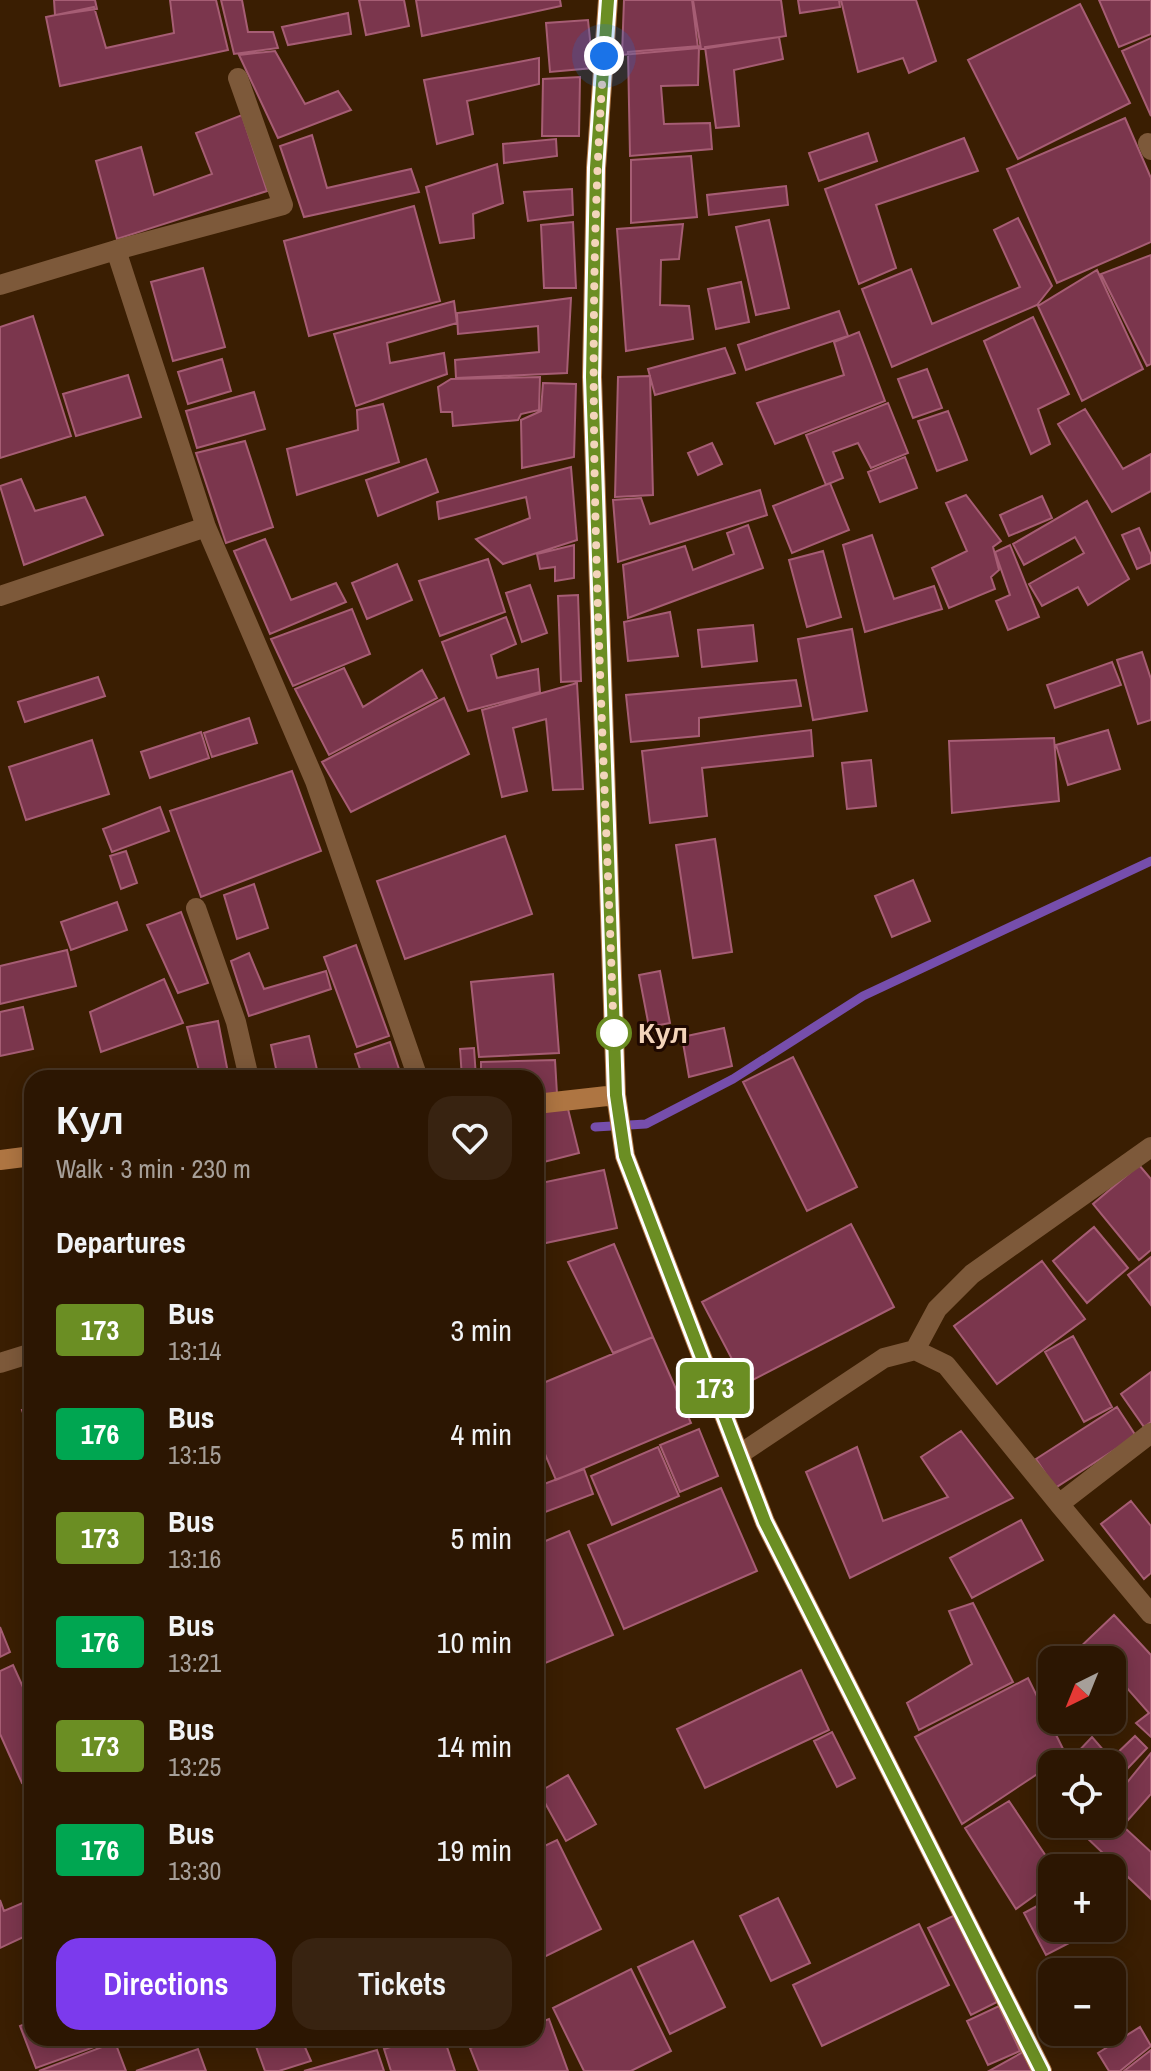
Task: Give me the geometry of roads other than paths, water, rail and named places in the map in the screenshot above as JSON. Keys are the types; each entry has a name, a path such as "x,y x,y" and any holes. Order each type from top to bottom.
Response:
{"street":[{"path":"608,0 596,168 592,377 616,1095 625,1156 765,1522 1042,2071"},
{"path":"0,285 283,205 238,78"},
{"path":"116,250 206,527 315,781 415,1070"},
{"path":"0,596 206,527"},
{"path":"196,908 236,1022 247,1070"},
{"path":"544,1103 616,1095"},
{"path":"915,1350 937,1309 972,1274 1151,1147"},
{"path":"0,1160 24,1157"},
{"path":"740,1454 884,1358 915,1350 946,1365 1151,1614"},
{"path":"0,1363 24,1356"},
{"path":"1059,1504 1151,1433"}],"waterway":[{"path":"595,1127 646,1124 733,1079 863,996 1151,861"}],"place":[{"name":"Кул","path":"614,1033"}]}
